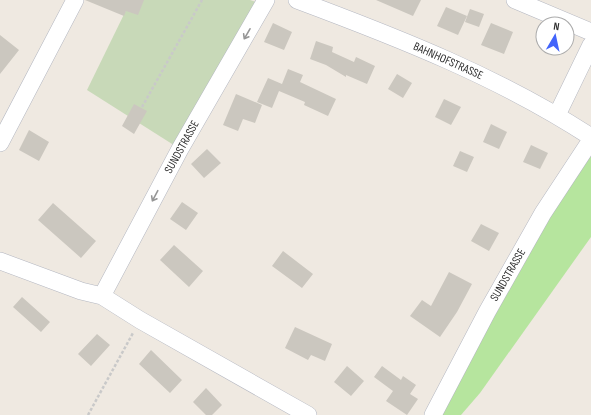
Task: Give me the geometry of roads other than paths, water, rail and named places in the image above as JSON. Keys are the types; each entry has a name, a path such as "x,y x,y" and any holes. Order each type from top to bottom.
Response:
{"street":[{"path":"0,142 75,0"},
{"name":"SUNDSTRASSE","path":"102,296 180,149 266,0"},
{"name":"BAHNHOFSTRASSE","path":"297,0 380,31 469,70 557,115 591,139"},
{"path":"515,0 591,32"},
{"path":"557,115 591,45"},
{"name":"SUNDSTRASSE","path":"433,415 487,312 543,213 591,139"},
{"path":"0,261 81,291 102,296 140,320 308,415"}]}
